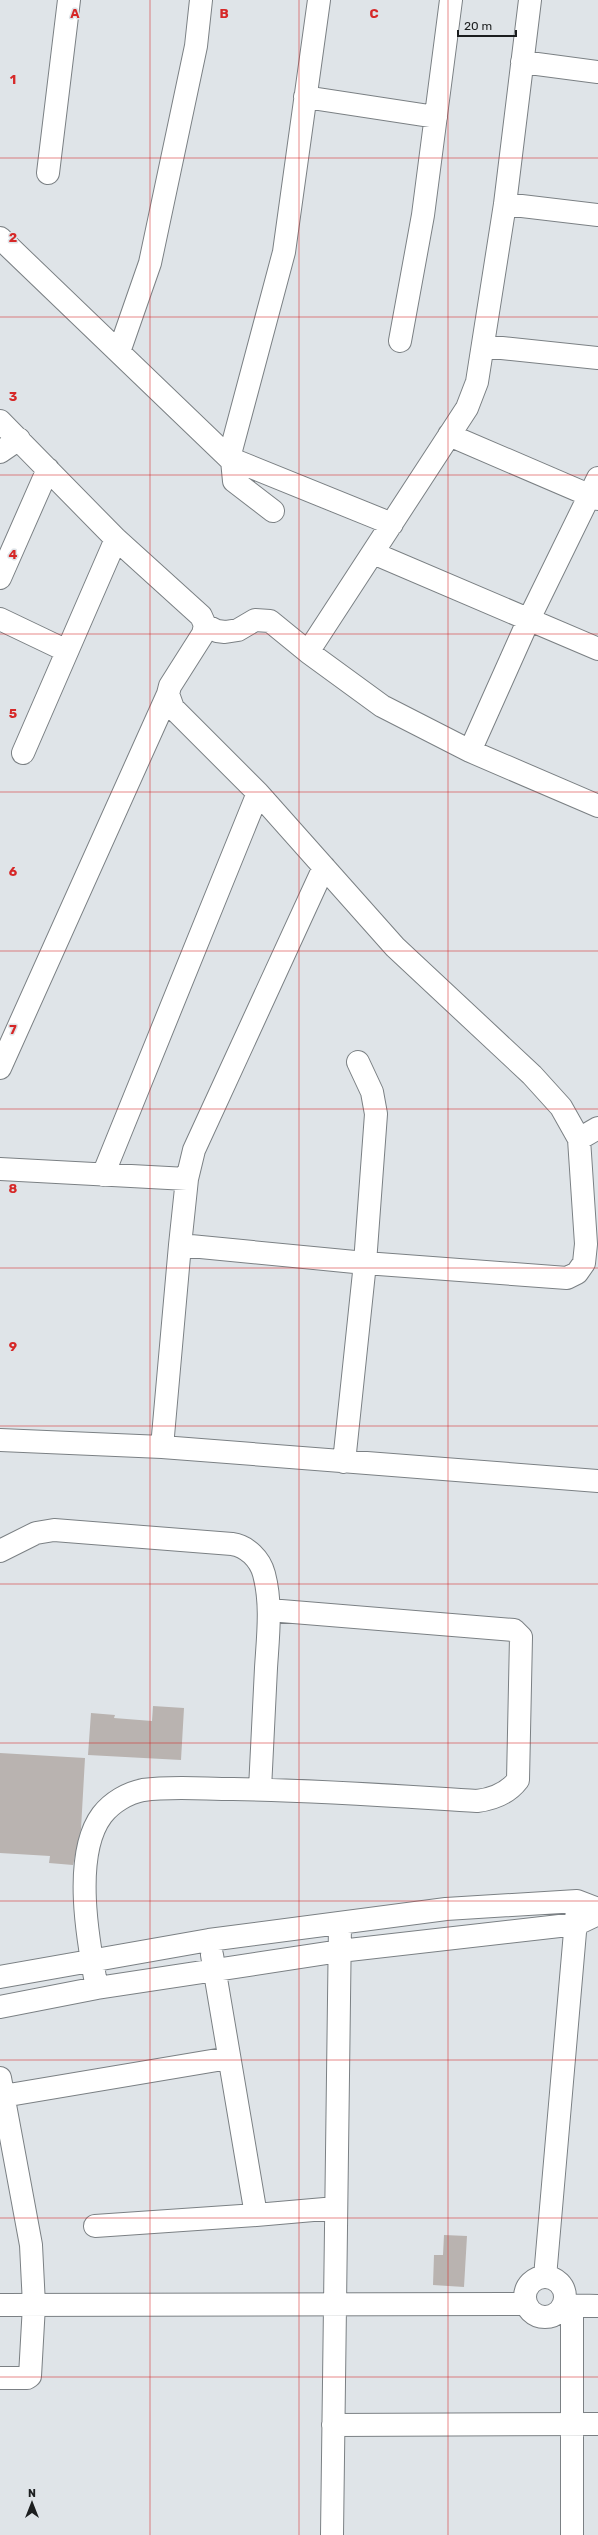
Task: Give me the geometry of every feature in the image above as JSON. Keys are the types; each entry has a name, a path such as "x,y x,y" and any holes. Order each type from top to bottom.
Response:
{"street":[{"path":"48,173 69,0"},
{"path":"119,352 150,263 196,46 201,0"},
{"path":"273,511 234,481 230,459 284,252 319,0"},
{"path":"400,341 423,215 451,0"},
{"path":"308,652 467,408 477,382 505,204 530,0"},
{"path":"522,62 598,72"},
{"path":"305,97 436,117"},
{"path":"505,204 598,215"},
{"path":"0,238 230,459 392,524"},
{"path":"482,346 598,358"},
{"path":"0,421 116,538 201,616 205,625 203,634 170,686 168,694 0,1068"},
{"path":"449,435 595,491 529,619 470,751"},
{"path":"0,452 19,440"},
{"path":"0,578 48,469"},
{"path":"23,752 116,538"},
{"path":"373,553 598,649"},
{"path":"0,619 67,651"},
{"path":"205,625 217,631 226,632 238,630 255,620 263,619 270,621 308,652 382,706 470,751 598,805"},
{"path":"168,694 173,708 258,793 395,947 532,1075 561,1107 579,1139 586,1244 584,1263 577,1273 567,1278 365,1263 180,1245"},
{"path":"103,1175 258,793"},
{"path":"162,1447 187,1179 194,1150 324,867"},
{"path":"344,1462 365,1263 376,1114 372,1092 358,1062"},
{"path":"579,1139 598,1128"},
{"path":"0,1169 187,1179"},
{"path":"0,1440 162,1447 598,1482"},
{"path":"0,1551 45,1530 240,1545 258,1561 263,1572 269,1610 260,1789"},
{"path":"97,1988 92,1961 84,1880 93,1830 103,1814 128,1795 142,1790 260,1789 477,1800 491,1799 503,1793 513,1786 519,1773 521,1637 518,1632 514,1630 269,1610"},
{"path":"0,1977 210,1940 446,1909 577,1900 598,1909"},
{"path":"545,2277 577,1924 577,1900"},
{"path":"446,1909 449,1938"},
{"path":"0,2007 97,1988 340,1950 577,1924 598,1914"},
{"path":"332,2535 340,1923"},
{"path":"210,1940 256,2214"},
{"path":"0,2378 27,2378 30,2376 34,2305 31,2245 2,2087 229,2058"},
{"path":"96,2226 336,2208"},
{"path":"572,2535 572,2424 568,2305 562,2286 555,2280 545,2277 536,2279 528,2285 525,2294 526,2304 531,2312 540,2317 549,2317 558,2313 568,2305 598,2306"},
{"path":"0,2305 526,2304"},
{"path":"333,2425 598,2424"}],"building":[{"path":"153,1706 184,1708 181,1760 88,1755 91,1713 115,1715 114,1718 152,1721"},
{"path":"0,1753 85,1758 81,1829 73,1865 49,1863 50,1856 0,1853"},
{"path":"444,2235 467,2236 464,2287 433,2285 434,2255 443,2255"}]}
